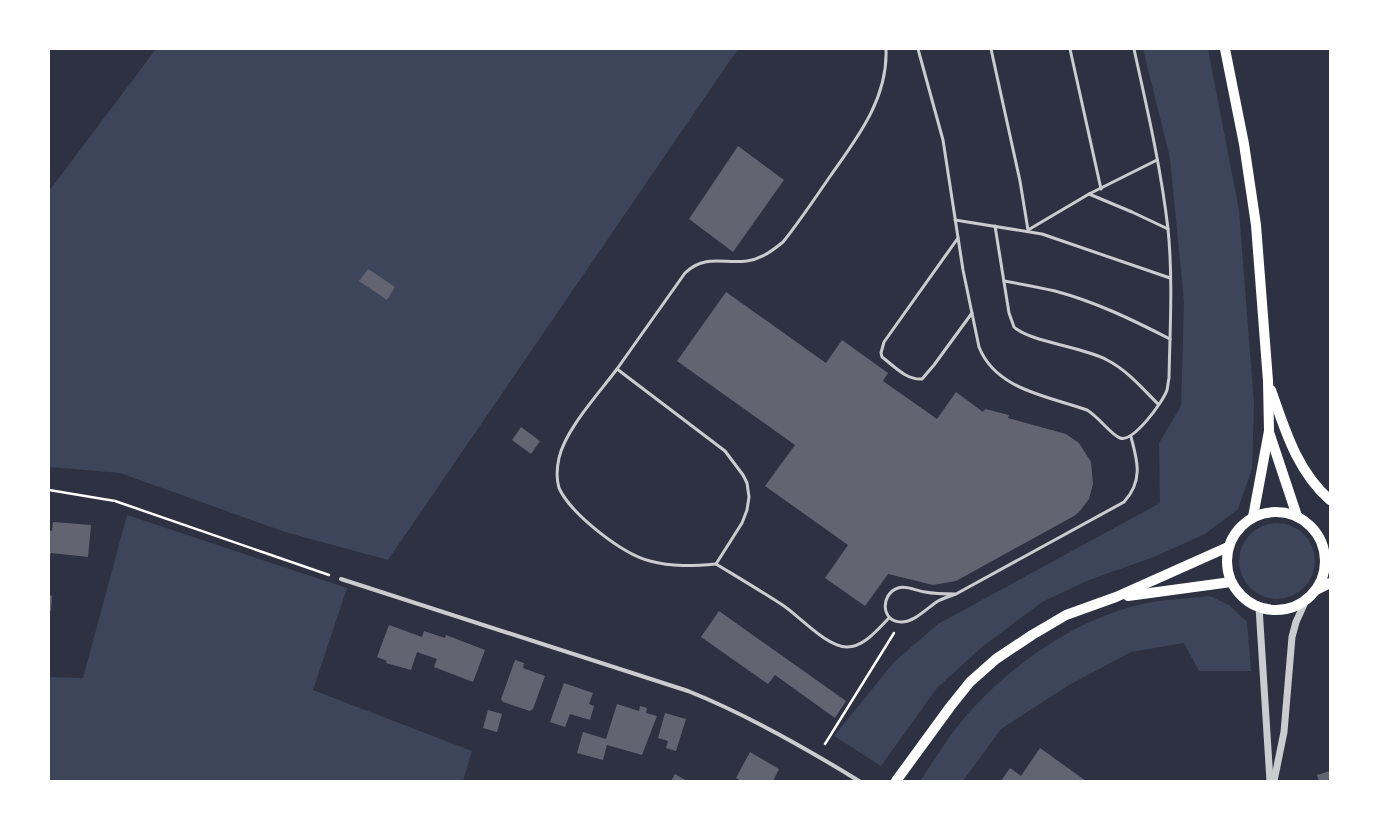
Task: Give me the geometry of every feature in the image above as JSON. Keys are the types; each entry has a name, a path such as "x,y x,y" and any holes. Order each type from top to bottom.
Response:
{"main road":[{"path":"1225,49 1244,144 1256,225 1268,381 1269,431 1253,517"},
{"path":"1268,381 1293,451 1319,490 1330,500"},
{"path":"1269,431 1296,516"},
{"path":"1316,590 1321,580 1325,559 1325,538 1310,525 1296,516 1275,511 1253,517 1242,524 1228,546 1227,571 1231,582 1238,593 1248,602 1271,610 1283,609 1295,606 1306,600 1316,590 1330,583"},
{"path":"896,781 970,682 996,659 1066,615 1116,597 1228,546"},
{"path":"1116,597 1231,582"}],"street":[{"path":"341,579 688,691 726,706 754,720 859,781"},
{"path":"1274,781 1284,732 1292,637 1296,622 1306,600"},
{"path":"1259,607 1270,781"}],"lane":[{"path":"886,49 883,84 872,113 783,242 771,252 759,258 748,260 701,262 692,266 684,273 563,443 557,472 559,487 582,517 605,537 634,556 673,566 716,564 785,607 827,640 847,647 858,644 871,636 889,618"},
{"path":"918,49 943,140 958,238 979,347 983,358 998,375 1011,384 1087,410 1096,415 1119,438 1125,439 1131,437 1167,391 1169,378 1170,339 1168,229 1157,160 1134,49"},
{"path":"991,49 1020,181 1028,230"},
{"path":"1070,49 1101,189"},
{"path":"1028,230 1089,194 1157,160"},
{"path":"1089,194 1168,229"},
{"path":"955,220 1028,230 1170,278"},
{"path":"995,226 1011,322 1018,331 1081,349 1107,360 1131,378 1158,404"},
{"path":"958,238 884,342 881,353 882,357 906,376 914,380 922,379 972,313"},
{"path":"1004,281 1055,291 1083,300 1127,317 1170,339"},
{"path":"617,369 725,451 743,475 747,483 749,497 747,510 742,523 716,564"},
{"path":"889,618 902,622 914,618 940,600 956,594 1124,502 1132,493 1138,476 1136,453 1131,437"},
{"path":"889,618 884,605 887,598 897,588 939,594 956,594"}],"path":[{"path":"49,490 115,501 341,579"},
{"path":"817,756 902,622"}],"shaded area":[{"path":"156,49 738,49 388,560 285,532 120,473 49,467 49,191"},
{"path":"1143,49 1208,49 1239,210 1254,404 1252,469 1238,509 1205,534 1154,557 1089,580 1042,602 982,647 937,688 881,766 834,736 894,662 938,624 1160,503 1159,443 1181,406 1184,302 1170,158"},
{"path":"127,515 347,588 313,690 472,751 463,781 49,781 49,677 83,678"},
{"path":"1269,523 1285,523 1298,529 1309,540 1315,553 1313,576 1298,593 1285,599 1269,599 1256,593 1241,576 1239,569 1239,553 1245,540 1262,525"},
{"path":"1210,596 1229,605 1247,622 1251,671 1199,671 1184,643 1131,652 1069,685 1001,729 963,781 920,781 966,715 1013,670 1058,639 1106,615 1132,607 1158,601"}],"building":[{"path":"738,146 784,180 733,252 689,219"},
{"path":"368,269 395,287 387,300 359,281"},
{"path":"726,292 826,363 842,340 888,373 883,381 937,419 956,392 983,412 985,409 1009,415 1008,418 1066,434 1079,443 1091,462 1093,484 1089,499 1074,516 956,581 933,585 888,574 865,606 825,578 848,545 765,486 795,445 677,361"},
{"path":"521,427 540,441 531,454 512,440"},
{"path":"53,522 91,525 88,557 51,553 49,558 49,530 52,531"},
{"path":"49,595 52,596 51,611 49,611"},
{"path":"719,611 846,701 835,718 775,675 768,684 701,637"},
{"path":"389,625 422,637 424,631 445,638 446,635 485,650 473,682 434,667 437,659 417,652 411,670 386,663 387,661 377,657"},
{"path":"515,660 524,663 523,668 545,676 533,709 530,711 503,702 501,699"},
{"path":"564,683 593,693 589,704 594,706 590,720 570,714 565,727 550,722"},
{"path":"617,704 639,711 640,706 647,708 646,713 657,716 642,755 607,745 603,760 577,753 583,732 606,739"},
{"path":"488,710 502,714 497,732 483,728"},
{"path":"665,713 686,719 676,751 666,748 668,741 658,738"},
{"path":"1040,748 1086,781 1001,781 1010,768 1021,776"},
{"path":"750,752 779,769 773,781 741,781 736,778"},
{"path":"1330,771 1330,781 1319,781 1317,775"},
{"path":"675,774 687,781 671,781"}]}
